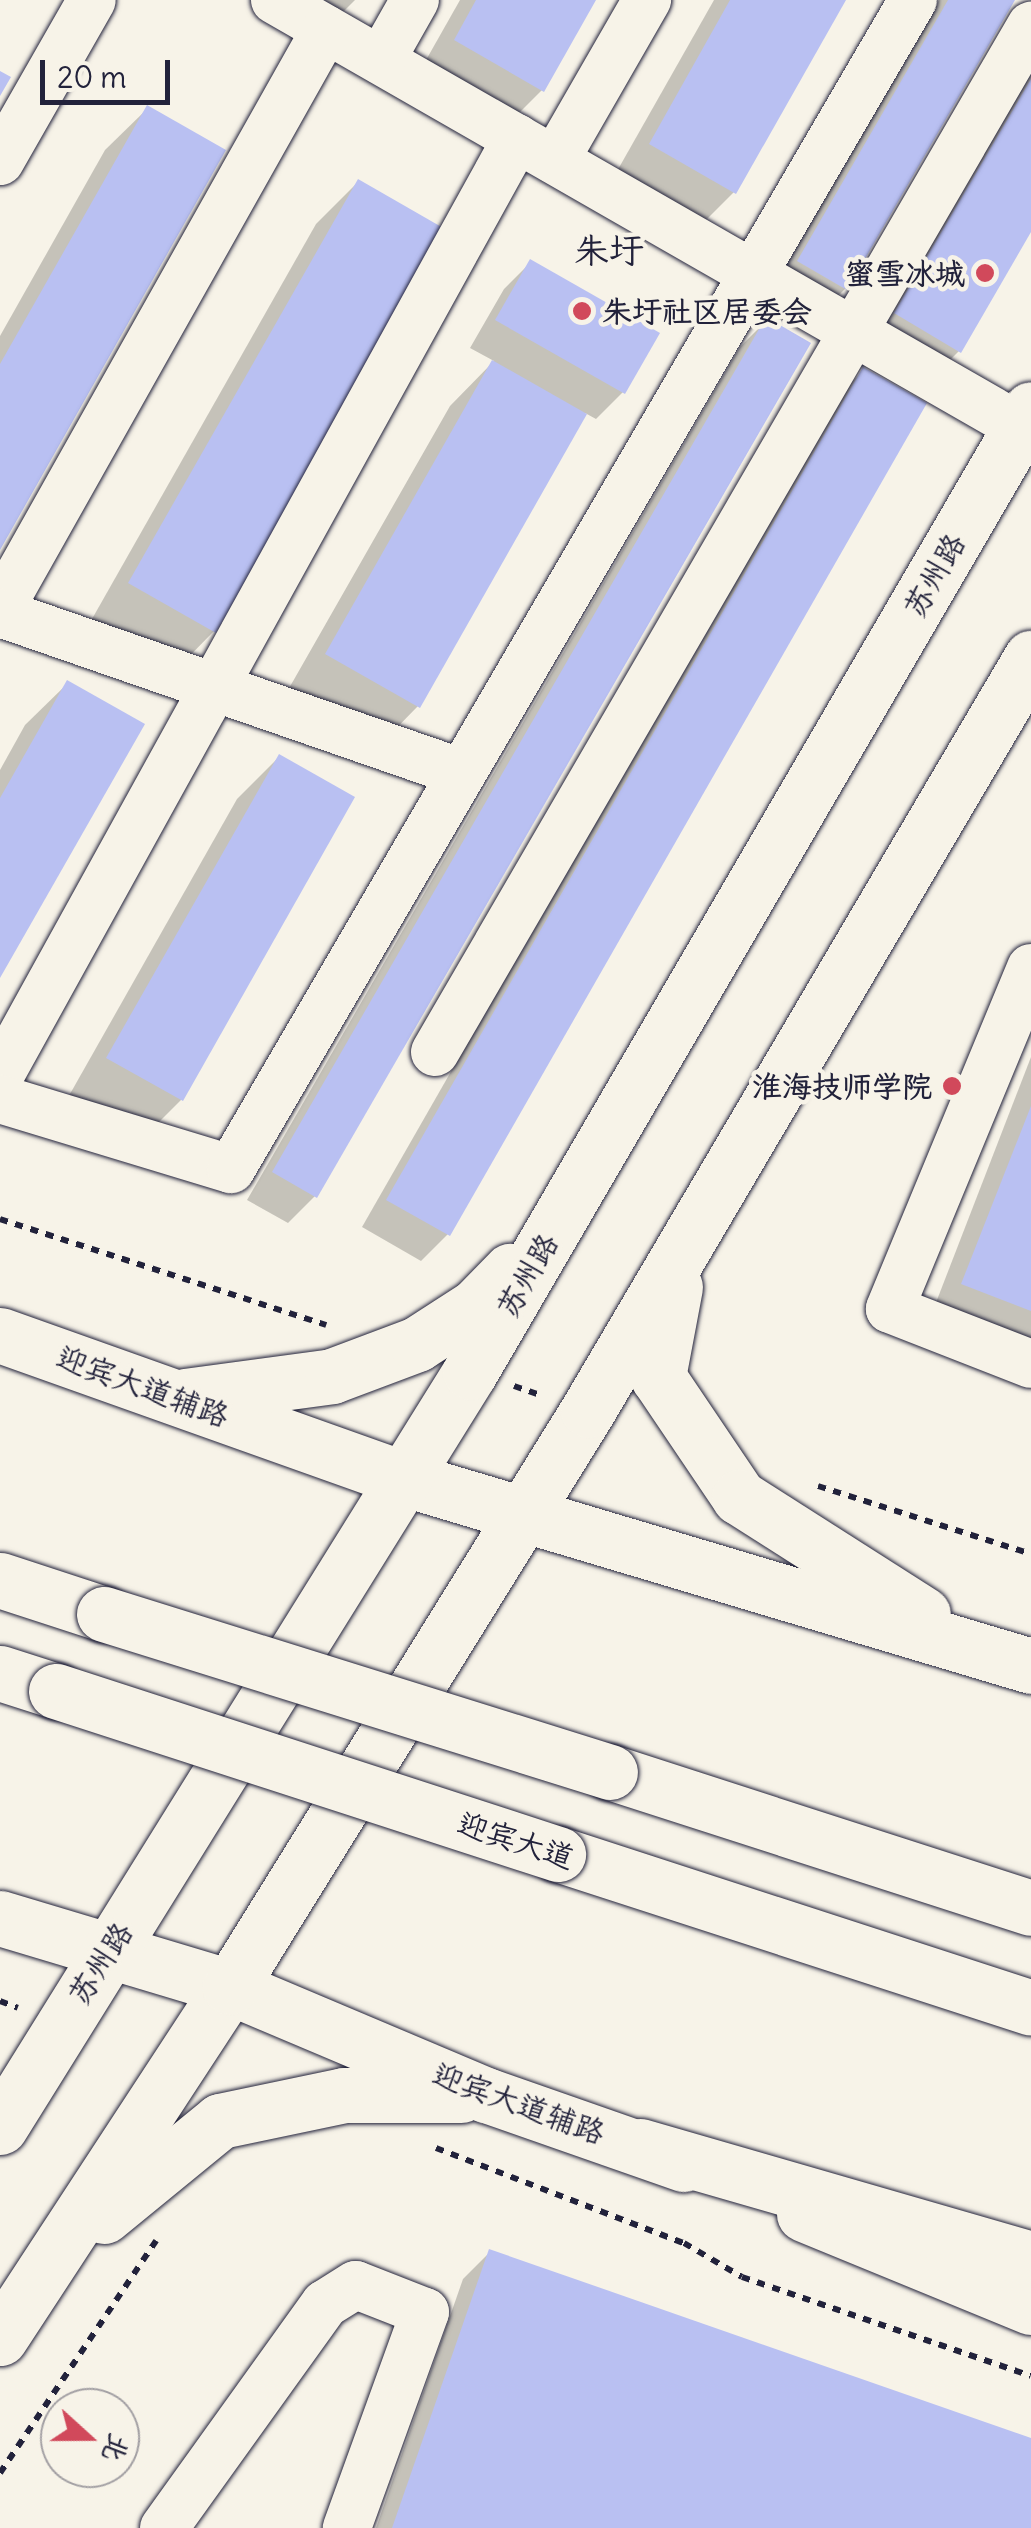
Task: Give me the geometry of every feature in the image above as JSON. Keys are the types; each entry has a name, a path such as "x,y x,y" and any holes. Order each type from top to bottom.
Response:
{"main road":[{"name":"苏州路","path":"0,2127 404,1479 1026,418"},
{"path":"0,2338 230,1988 522,1516 1031,658"},
{"path":"174,1398 332,1376 417,1344 476,1306 558,1222"},
{"path":"683,1248 658,1376 720,1472 775,1525 1010,1660"},
{"name":"迎宾大道辅路","path":"0,1336 404,1479 1010,1660"},
{"path":"0,1580 1031,1908"},
{"name":"迎宾大道","path":"0,1673 1031,2008"},
{"name":"迎宾大道辅路","path":"0,1918 110,1948 230,1988 486,2095 640,2146 1031,2306"},
{"path":"44,2273 119,2201 220,2122 344,2095 486,2095"},
{"path":"640,2146 1031,2259"}],"street":[{"path":"0,161 92,0"},
{"path":"275,0 854,332 1026,418"},
{"path":"381,60 415,0"},
{"path":"0,1075 212,691 536,149 648,0"},
{"path":"0,1098 231,1169 913,0"},
{"path":"435,1052 1031,26"},
{"path":"326,29 0,611 212,691 462,773"},
{"path":"1031,968 890,1309 1031,1364"},
{"path":"164,2528 326,2304 356,2286 425,2312 346,2528"}],"path":[{"path":"0,2001 59,2027"},
{"path":"433,2147 684,2243 742,2277 1031,2376"},
{"path":"0,2473 164,2230"}],"building":[{"path":"476,0 596,0 544,92 454,40"},
{"path":"730,0 846,0 736,194 649,144"},
{"path":"948,0 1015,0 847,290 797,261"},
{"path":"0,71 11,77 0,96"},
{"path":"1031,79 1031,232 961,353 894,313"},
{"path":"147,105 226,150 0,550 0,364"},
{"path":"358,179 445,229 216,633 128,583"},
{"path":"530,259 660,333 625,394 495,320"},
{"path":"766,317 811,343 317,1198 272,1172"},
{"path":"492,360 587,414 420,708 325,654"},
{"path":"863,367 927,403 450,1236 386,1200"},
{"path":"67,680 145,724 0,978 0,798"},
{"path":"279,754 355,797 183,1101 106,1058"},
{"path":"1031,1106 1031,1311 961,1284"},
{"path":"489,2249 1031,2438 1031,2528 392,2528"}],"place":[{"name":"蜜雪冰城","path":"985,273"},
{"name":"朱圩社区居委会","path":"582,311"},
{"name":"淮海技师学院","path":"952,1086"}],"district":[{"name":"朱圩","path":"609,250"}]}
